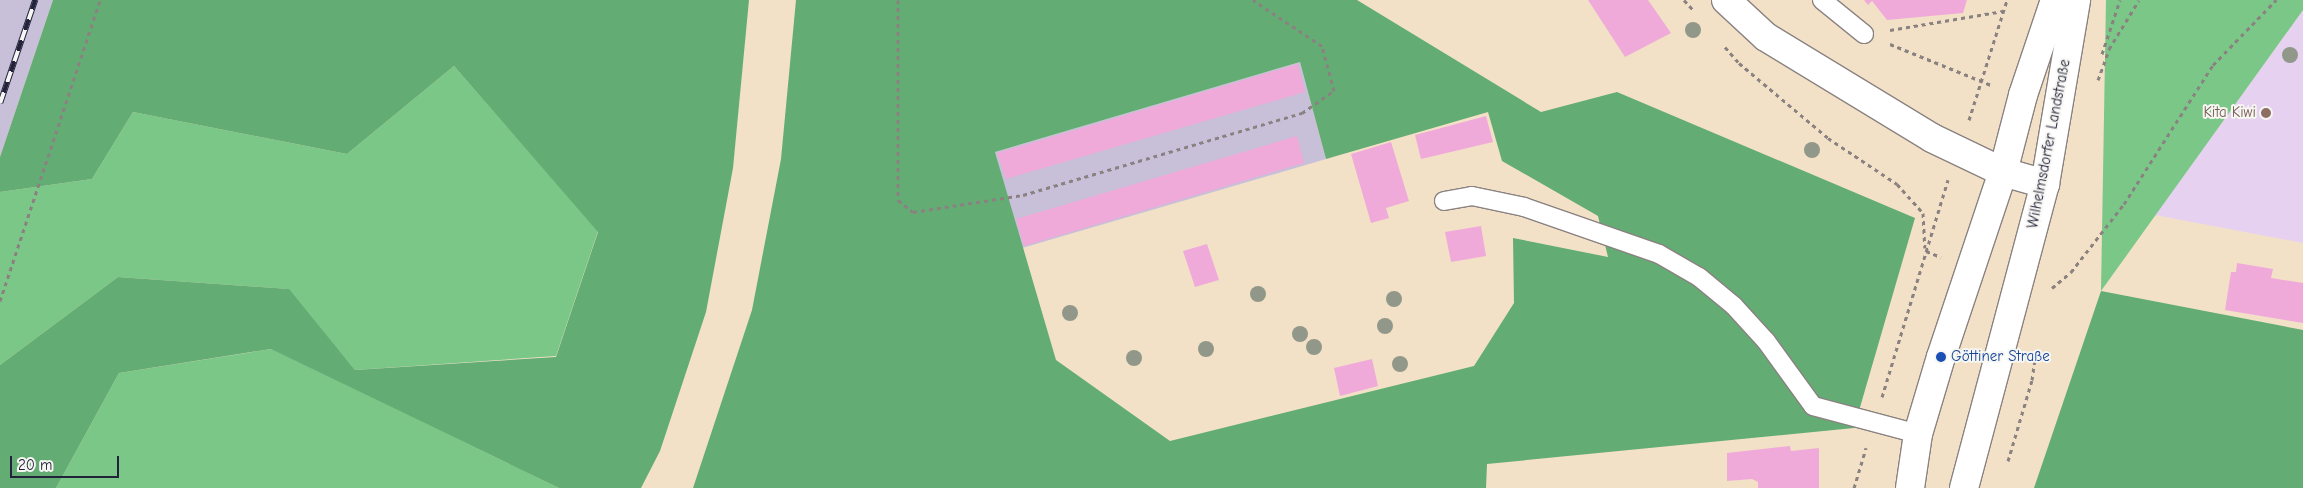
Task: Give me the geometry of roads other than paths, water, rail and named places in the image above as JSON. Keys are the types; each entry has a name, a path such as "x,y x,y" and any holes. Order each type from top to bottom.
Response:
{"main road":[{"path":"1726,0 1766,37 1932,138 2003,172 2044,184"},
{"name":"Wilhelmsdorfer Landstraße","path":"1910,488 1918,434 1968,268 2003,172 2023,95 2054,0"},
{"name":"Wilhelmsdorfer Landstraße","path":"1964,488 2044,184 2076,0"}],"lane":[{"path":"1822,0 1864,34"},
{"path":"1444,202 1472,196 1524,207 1659,254 1699,277 1734,306 1766,341 1813,406 1873,424 1918,434"}],"railway":[{"path":"0,103 35,0"}],"place":[{"name":"Kita Kiwi","path":"2266,113"},
{"name":"Göttiner Straße","path":"1941,357"}]}
